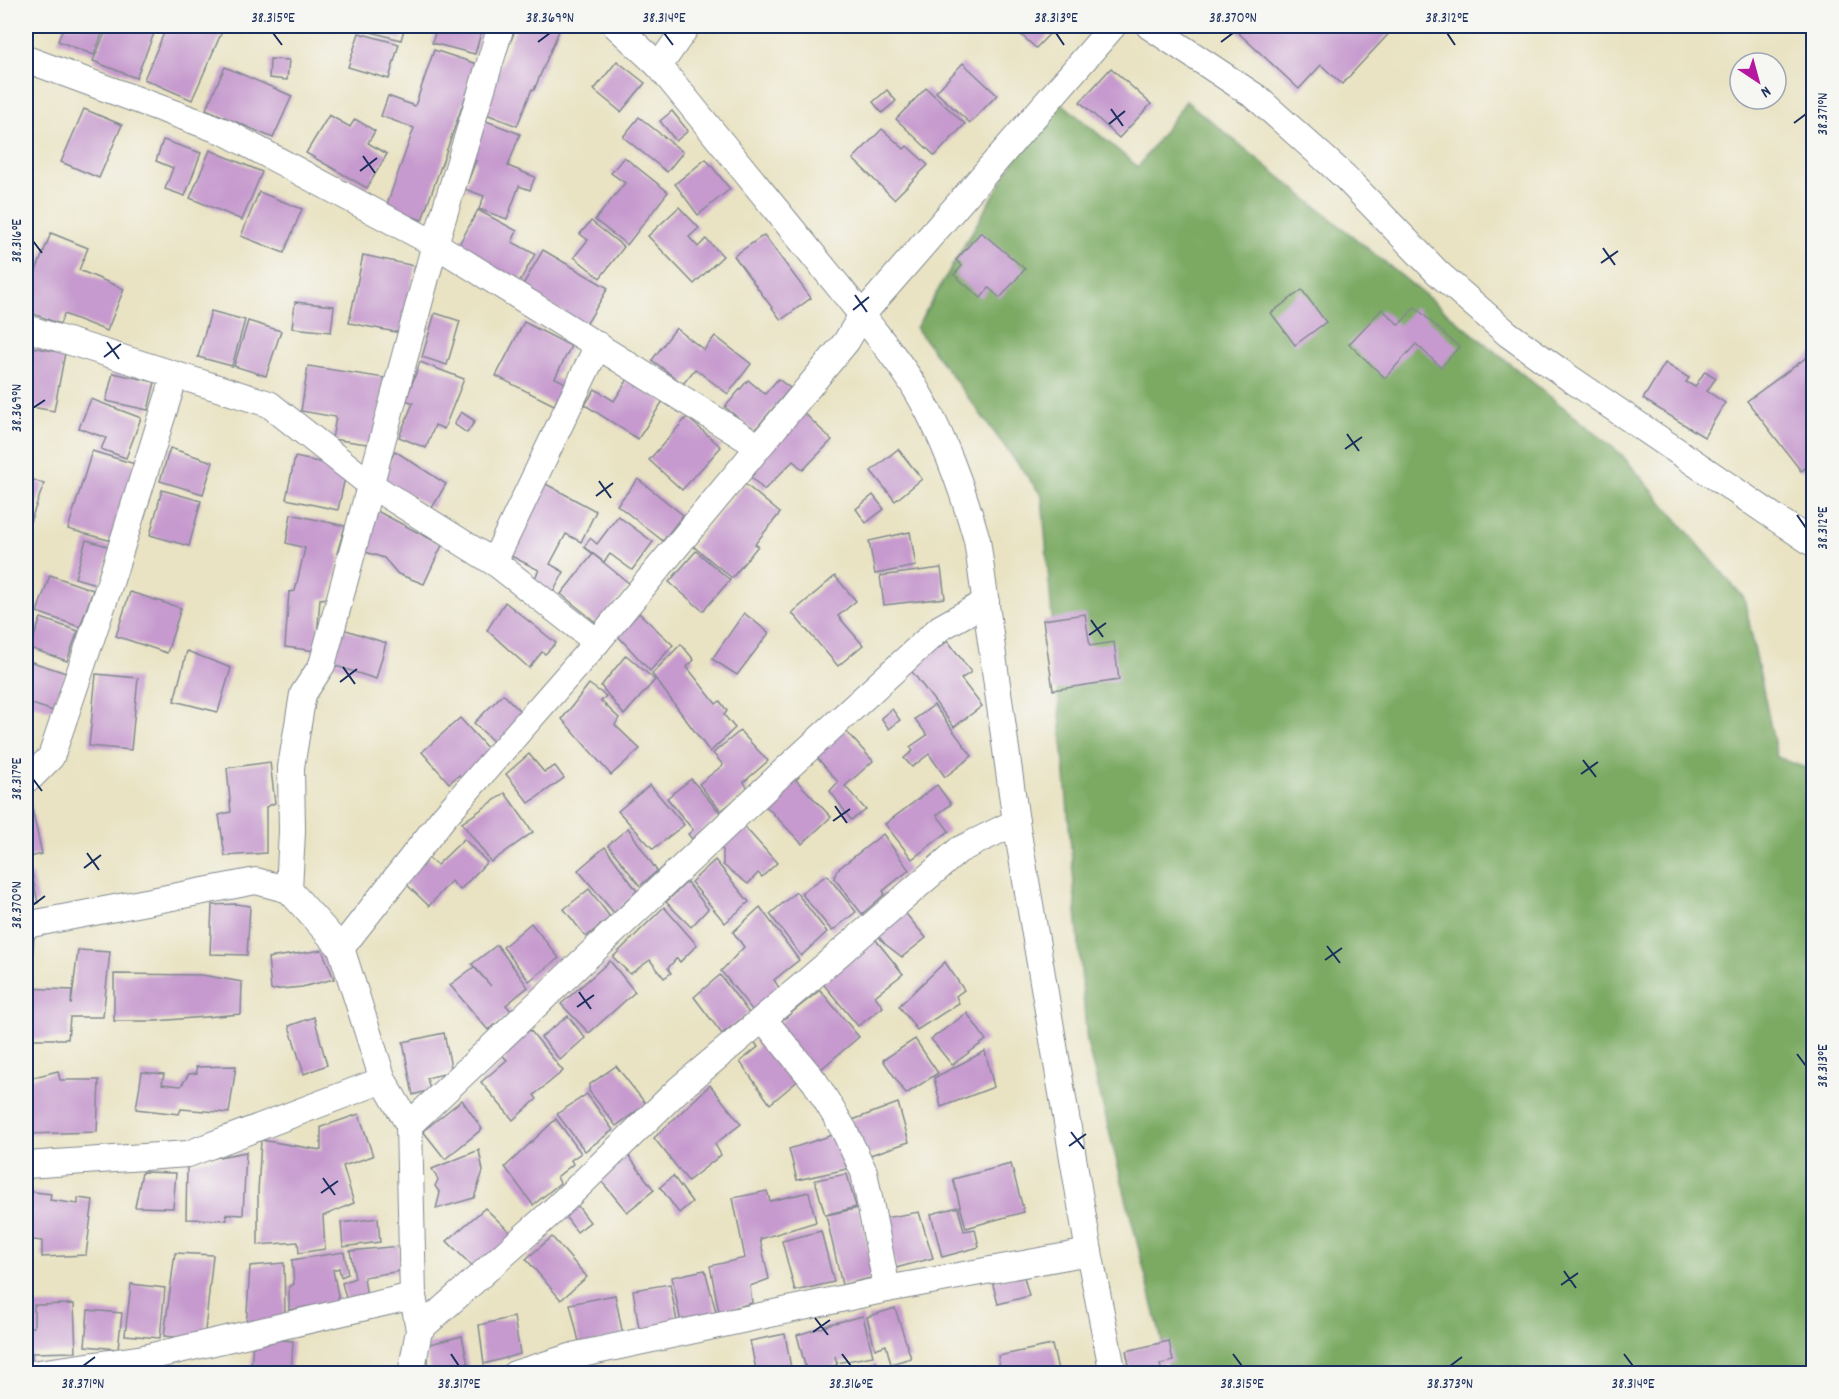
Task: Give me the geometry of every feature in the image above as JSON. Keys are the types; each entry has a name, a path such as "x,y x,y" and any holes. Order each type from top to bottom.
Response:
{"street":[{"path":"289,890 292,831 291,767 303,694 321,665 435,244 501,26"},
{"path":"616,26 659,66 862,315 914,386 946,450 964,494 976,540 1016,822 1089,1252 1113,1374"},
{"path":"659,66 687,26"},
{"path":"341,948 442,818 597,642 846,342 862,315 1113,26"},
{"path":"1149,26 1256,97 1344,176 1438,273 1508,334 1814,544"},
{"path":"26,59 225,132 435,244 758,446"},
{"path":"26,328 269,404 370,485 494,562 597,642"},
{"path":"494,562 598,345"},
{"path":"26,779 31,777 51,757 111,580 176,375"},
{"path":"408,1125 783,772 940,628 986,603"},
{"path":"420,1330 554,1210 679,1089 959,850 1016,822"},
{"path":"26,925 256,881 289,890 341,948 383,1080 408,1125 413,1296 420,1330 411,1374"},
{"path":"763,1019 815,1082 844,1130 864,1172 887,1289"},
{"path":"26,1165 188,1154 383,1080"},
{"path":"515,1374 577,1355 887,1289 1089,1252"},
{"path":"31,1374 142,1366 413,1296"}],"green space":[{"path":"1052,95 1138,167 1186,101 1621,454 1744,598 1777,757 1813,771 1813,1373 1170,1373 1087,1043 1042,496 916,328"}],"building":[{"path":"64,26 105,26 94,55 58,41"},
{"path":"108,26 157,26 136,78 93,61"},
{"path":"167,26 224,27 192,100 144,79"},
{"path":"361,26 405,26 401,40 360,29"},
{"path":"437,26 483,26 475,54 432,43"},
{"path":"517,26 561,26 517,126 481,112"},
{"path":"1011,26 1057,26 1036,48"},
{"path":"1231,26 1396,26 1342,84 1321,65 1299,89"},
{"path":"359,33 399,44 389,79 348,67"},
{"path":"434,50 477,64 422,220 386,207 414,128 381,116 388,96 415,106"},
{"path":"270,59 289,60 287,80 269,78"},
{"path":"617,61 645,83 621,112 594,90"},
{"path":"963,63 997,95 970,123 936,92"},
{"path":"225,67 292,96 273,138 206,109"},
{"path":"1111,68 1151,104 1119,138 1080,102"},
{"path":"926,88 965,124 935,156 896,119"},
{"path":"887,90 896,101 882,113 873,102"},
{"path":"84,109 122,125 99,178 61,162"},
{"path":"672,111 688,131 676,141 660,121"},
{"path":"329,115 350,127 355,119 375,131 368,143 387,154 367,188 306,153"},
{"path":"639,117 683,152 667,172 623,137"},
{"path":"481,119 520,134 508,166 535,177 530,190 519,186 507,219 479,209 484,196 465,189 476,161 467,157"},
{"path":"882,129 904,149 907,146 928,165 894,199 853,159"},
{"path":"163,140 201,153 185,196 165,189 173,168 156,161"},
{"path":"210,150 262,172 242,220 190,198"},
{"path":"624,157 668,192 627,245 595,220 625,183 611,173"},
{"path":"706,159 730,189 698,215 675,184"},
{"path":"259,192 302,209 284,253 241,236"},
{"path":"679,207 699,228 689,237 698,247 706,239 723,256 694,284 648,236"},
{"path":"478,210 517,231 512,242 535,254 518,284 456,250"},
{"path":"591,221 624,247 600,278 574,257 588,240 580,234"},
{"path":"981,232 1025,269 1000,298 989,288 981,298 954,275 962,266 956,260"},
{"path":"51,233 88,248 79,270 124,289 107,331 64,314 60,324 26,311 26,296"},
{"path":"764,235 811,298 781,320 734,256"},
{"path":"543,250 608,288 586,325 521,288"},
{"path":"363,255 415,266 401,333 349,323"},
{"path":"1302,290 1326,322 1295,345 1271,313"},
{"path":"295,302 334,306 331,332 292,328"},
{"path":"1415,307 1459,347 1441,367 1416,344 1385,378 1349,344 1382,309 1399,325"},
{"path":"211,311 245,320 232,366 198,357"},
{"path":"435,313 460,321 447,365 422,357"},
{"path":"248,321 281,331 266,376 234,366"},
{"path":"524,322 571,346 555,378 566,383 554,405 496,376"},
{"path":"676,328 704,350 715,336 751,364 728,394 695,369 683,384 652,360"},
{"path":"26,346 65,353 54,411 26,406"},
{"path":"1814,352 1814,462 1801,471 1747,401"},
{"path":"420,362 464,379 444,429 435,425 426,448 399,437 413,403 406,400"},
{"path":"1665,363 1689,378 1686,382 1695,387 1705,371 1716,378 1707,391 1725,403 1704,437 1643,399"},
{"path":"308,366 385,378 374,445 332,439 336,417 301,411"},
{"path":"113,373 155,382 148,410 106,401"},
{"path":"628,379 663,401 638,439 585,405 595,389 614,401"},
{"path":"778,379 790,388 754,431 725,407 748,380 765,394"},
{"path":"91,399 141,418 126,458 101,449 106,438 79,428"},
{"path":"461,412 475,421 467,433 454,424"},
{"path":"804,413 832,440 803,470 793,461 764,490 746,472"},
{"path":"687,417 721,447 682,490 649,460"},
{"path":"170,448 213,462 203,494 160,481"},
{"path":"898,449 922,479 895,501 871,471"},
{"path":"92,451 135,464 112,541 68,529"},
{"path":"395,451 446,484 432,508 382,478"},
{"path":"295,457 347,468 338,510 286,499"},
{"path":"26,477 44,484 26,533"},
{"path":"638,479 683,515 663,541 617,505"},
{"path":"544,483 596,511 581,542 566,534 550,564 564,572 552,594 532,583 539,570 507,554"},
{"path":"745,484 780,513 755,544 758,546 732,578 693,546"},
{"path":"162,490 201,501 189,546 150,535"},
{"path":"873,495 884,509 866,523 856,509"},
{"path":"375,510 442,545 424,584 398,574 384,558 362,551"},
{"path":"291,514 345,526 337,553 340,557 329,598 320,599 316,651 285,647 289,592 295,591 305,548 286,543"},
{"path":"618,516 653,542 632,570 610,554 604,562 584,547 590,538 597,544"},
{"path":"910,532 916,566 875,574 869,541"},
{"path":"86,540 111,547 99,585 75,578"},
{"path":"696,551 730,580 703,611 669,582"},
{"path":"593,554 630,584 598,624 561,594"},
{"path":"941,568 945,598 884,605 880,576"},
{"path":"50,575 93,590 80,627 37,612"},
{"path":"835,576 856,601 838,616 863,645 838,666 792,613"},
{"path":"130,592 181,608 167,653 116,636"},
{"path":"505,602 556,643 545,654 542,652 529,668 487,630"},
{"path":"639,613 673,645 650,671 618,636"},
{"path":"744,613 769,633 737,675 712,659"},
{"path":"1085,614 1090,646 1114,642 1119,680 1053,690 1043,620"},
{"path":"41,618 78,631 67,661 30,648"},
{"path":"343,629 386,643 376,679 333,665"},
{"path":"948,641 971,672 961,679 982,706 954,727 910,669"},
{"path":"681,644 694,660 687,667 716,704 720,701 727,711 724,715 735,728 710,752 652,674"},
{"path":"187,651 231,668 218,712 174,701"},
{"path":"626,655 655,680 624,715 601,686"},
{"path":"26,660 66,673 53,711 26,702"},
{"path":"96,674 138,678 131,750 89,746"},
{"path":"589,684 606,696 601,701 619,718 615,725 640,749 611,775 562,719"},
{"path":"503,694 525,716 497,745 474,723"},
{"path":"934,705 972,756 945,777 929,754 912,767 904,758 913,751 910,747 927,735 915,719"},
{"path":"892,709 900,720 889,729 881,718"},
{"path":"460,718 490,751 462,779 459,775 449,783 422,752"},
{"path":"843,728 873,761 845,786 866,810 851,820 830,791 838,782 814,754"},
{"path":"740,731 768,761 744,782 748,789 721,811 699,784 723,765 713,753"},
{"path":"529,754 544,772 555,766 564,778 529,803 506,774"},
{"path":"270,762 275,803 266,807 266,853 225,856 219,815 231,812 227,768"},
{"path":"792,769 799,777 796,780 831,817 802,844 763,803"},
{"path":"691,779 721,814 692,839 688,834 693,830 667,798"},
{"path":"650,785 684,825 653,849 618,811"},
{"path":"937,785 951,804 937,815 949,831 912,859 885,824"},
{"path":"505,793 533,832 491,862 462,823"},
{"path":"31,804 42,854 26,858 26,805"},
{"path":"743,825 777,863 762,877 758,873 748,884 723,865 723,850 717,845"},
{"path":"628,828 657,871 640,886 608,845"},
{"path":"883,834 909,870 883,891 885,894 862,914 834,878 837,870"},
{"path":"464,839 487,862 460,890 451,881 429,906 405,883 427,857 437,865"},
{"path":"605,847 637,891 614,913 578,870"},
{"path":"715,860 749,902 725,923 691,882"},
{"path":"32,874 38,903 26,904 26,875"},
{"path":"827,875 856,912 832,931 801,893"},
{"path":"687,882 708,909 691,927 666,902"},
{"path":"589,889 610,917 586,937 564,909"},
{"path":"796,892 827,932 801,956 770,914"},
{"path":"212,905 250,906 247,955 210,954"},
{"path":"664,907 697,945 680,962 677,958 668,968 671,973 664,978 650,960 630,974 613,957"},
{"path":"760,907 799,960 774,980 780,989 753,1011 721,971 744,947 733,932"},
{"path":"902,909 926,938 902,957 885,944 874,931"},
{"path":"531,923 559,958 529,981 503,947"},
{"path":"34,935 31,979 26,979 26,936"},
{"path":"872,935 903,974 875,996 883,1007 858,1026 820,980"},
{"path":"497,945 528,987 506,1005 512,1012 488,1030 450,985 474,967 491,986 472,964"},
{"path":"78,950 110,952 103,1017 70,1017 68,1039 26,1039 26,988 72,990 71,1005"},
{"path":"322,950 334,979 302,987 271,990 268,958"},
{"path":"610,961 635,992 589,1033 561,1004"},
{"path":"945,962 964,990 956,996 959,1003 917,1030 899,1006"},
{"path":"114,974 202,975 242,982 241,1014 156,1021 114,1021"},
{"path":"720,975 749,1013 722,1034 694,997"},
{"path":"820,990 859,1037 815,1074 775,1026"},
{"path":"967,1013 986,1040 952,1065 931,1039"},
{"path":"568,1016 585,1038 560,1060 541,1037"},
{"path":"314,1017 327,1065 304,1074 289,1026"},
{"path":"530,1030 563,1071 534,1095 537,1099 513,1120 481,1082 507,1060 500,1053"},
{"path":"444,1033 452,1072 427,1078 430,1090 413,1095 403,1042"},
{"path":"764,1034 800,1079 770,1104 740,1062 758,1047 754,1041"},
{"path":"915,1039 938,1073 906,1094 883,1060"},
{"path":"985,1051 994,1087 941,1107 934,1078"},
{"path":"236,1066 229,1113 181,1109 179,1114 136,1109 142,1072 164,1074 162,1084 181,1086 189,1074 197,1073 196,1067"},
{"path":"616,1066 646,1104 616,1126 589,1091 589,1085"},
{"path":"58,1071 60,1080 99,1080 97,1132 26,1134 26,1079"},
{"path":"710,1085 741,1124 715,1144 721,1155 688,1181 654,1138"},
{"path":"587,1094 613,1130 585,1151 557,1114"},
{"path":"462,1100 482,1129 445,1159 423,1131"},
{"path":"898,1103 909,1142 867,1156 850,1121"},
{"path":"359,1114 373,1156 343,1166 354,1203 323,1216 325,1249 299,1253 298,1242 258,1245 261,1140 321,1150 321,1127"},
{"path":"556,1119 581,1153 571,1160 573,1164 557,1177 560,1183 533,1205 505,1167"},
{"path":"836,1134 847,1169 797,1180 789,1149"},
{"path":"479,1150 483,1171 474,1198 436,1209 440,1193 435,1186 438,1180 432,1169"},
{"path":"625,1151 654,1190 627,1212 598,1177"},
{"path":"246,1152 243,1215 226,1214 227,1220 186,1219 187,1163"},
{"path":"1011,1164 1024,1212 966,1228 953,1179"},
{"path":"142,1172 176,1173 173,1208 135,1207"},
{"path":"847,1174 856,1207 825,1215 815,1180"},
{"path":"673,1176 692,1202 679,1213 660,1187"},
{"path":"26,1191 51,1194 50,1200 78,1204 78,1198 93,1200 86,1255 42,1257 42,1241 26,1239"},
{"path":"767,1191 770,1201 809,1192 816,1222 760,1239 769,1279 750,1286 752,1303 719,1312 710,1266 745,1258 733,1198"},
{"path":"577,1205 590,1222 577,1232 564,1215"},
{"path":"958,1207 964,1231 975,1229 979,1247 942,1257 931,1214"},
{"path":"485,1208 514,1236 477,1271 447,1241"},
{"path":"859,1208 875,1277 842,1285 826,1215"},
{"path":"919,1212 933,1258 896,1268 884,1218"},
{"path":"378,1218 380,1242 343,1247 341,1223"},
{"path":"821,1231 834,1282 795,1291 782,1241"},
{"path":"552,1237 587,1277 561,1300 526,1259"},
{"path":"399,1246 400,1271 364,1277 367,1299 347,1302 342,1283 355,1278 350,1251"},
{"path":"344,1252 348,1274 341,1277 339,1268 333,1270 339,1301 289,1310 289,1287 294,1284 292,1260"},
{"path":"175,1253 213,1255 204,1340 164,1336"},
{"path":"284,1263 285,1315 246,1328 250,1266"},
{"path":"705,1270 716,1312 681,1323 672,1277"},
{"path":"1023,1273 1029,1296 998,1304 992,1281"},
{"path":"131,1284 165,1288 160,1338 125,1335"},
{"path":"670,1284 678,1327 640,1335 633,1290"},
{"path":"615,1295 623,1335 580,1346 570,1304"},
{"path":"74,1304 76,1352 32,1353 33,1367 26,1367 26,1327 34,1327 34,1305"},
{"path":"895,1308 911,1358 891,1364 886,1345 875,1349 867,1317"},
{"path":"88,1310 122,1313 118,1349 85,1346"},
{"path":"863,1316 873,1356 837,1363 835,1356 837,1365 807,1373 797,1335"},
{"path":"514,1317 520,1354 484,1364 479,1325"},
{"path":"785,1334 792,1374 757,1374 750,1341"},
{"path":"462,1336 470,1374 430,1374 426,1345"},
{"path":"253,1338 293,1341 291,1374 251,1371"},
{"path":"1169,1341 1173,1361 1160,1364 1162,1374 1131,1374 1126,1351"},
{"path":"1052,1345 1059,1374 1001,1374 998,1356"},
{"path":"876,1362 878,1374 860,1374"},
{"path":"190,1368 190,1374 150,1374 150,1370"}]}
